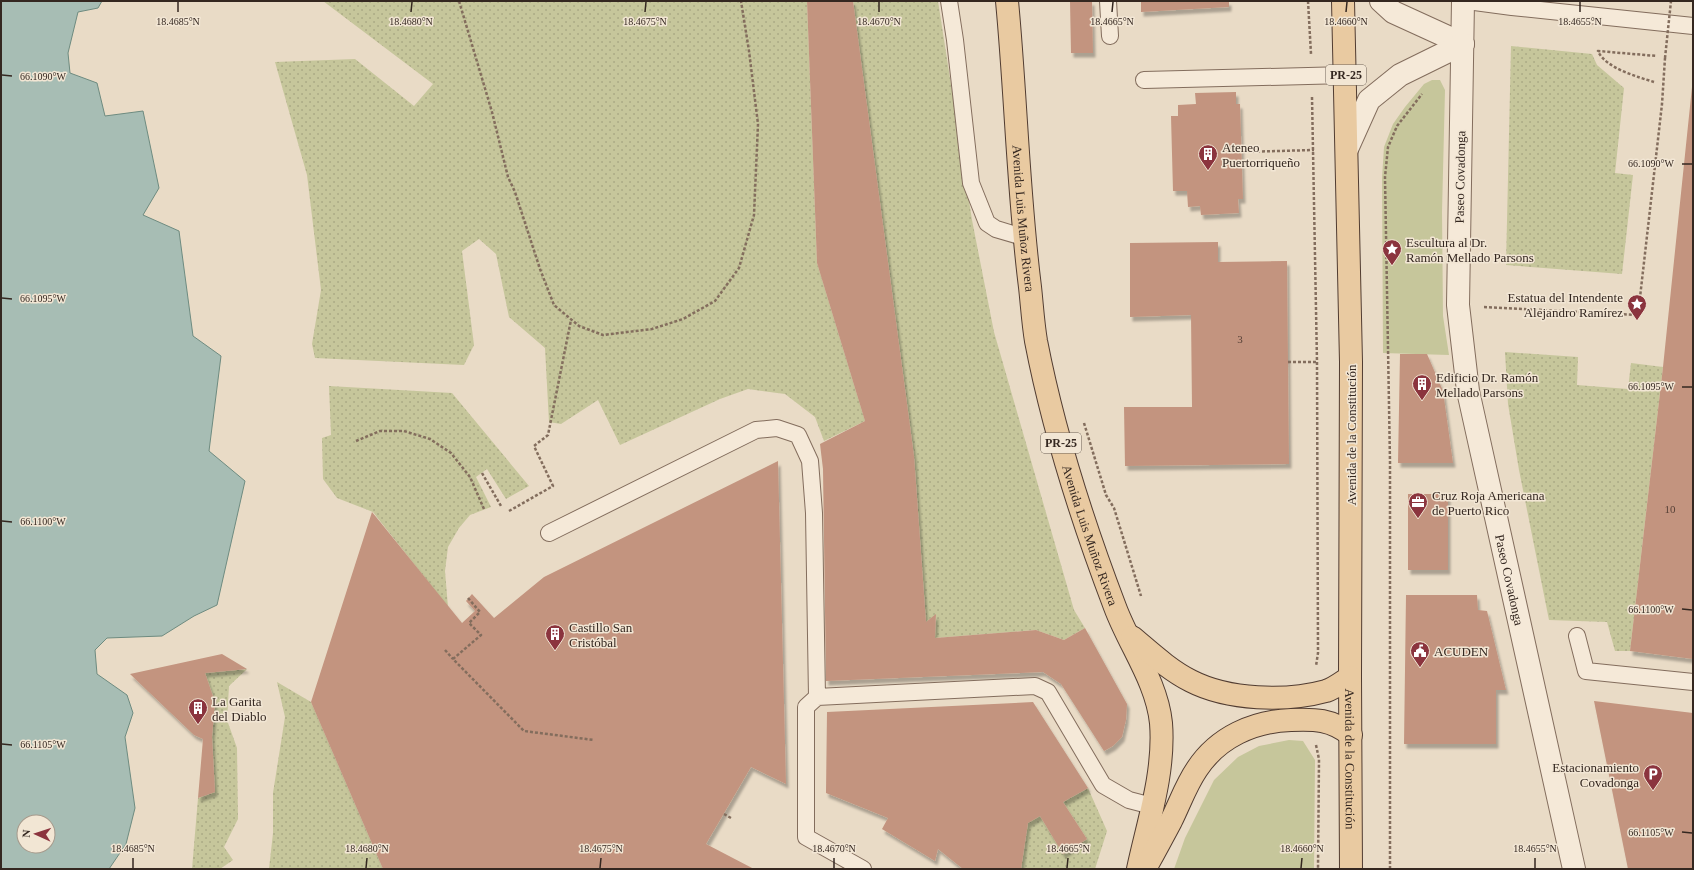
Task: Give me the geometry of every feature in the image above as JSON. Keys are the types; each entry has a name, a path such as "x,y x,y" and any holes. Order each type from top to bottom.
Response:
{"main road":[{"name":"Avenida Luis Muñoz Rivera","path":"1007,1 1023,237 1036,340 1058,432 1101,569 1123,629 1157,700 1160,717 1161,756 1138,869"},
{"name":"Avenida de la Constitución","path":"1343,1 1352,362 1350,677 1352,869"},
{"path":"1123,629 1177,673 1200,686 1218,692 1238,696 1265,697 1315,693 1332,688 1350,677"},
{"path":"1145,869 1191,778 1204,759 1217,746 1236,733 1262,723 1287,720 1315,720 1333,723 1351,735"}],"street":[{"path":"1381,1 1393,12 1463,44"},
{"name":"Paseo Covadonga","path":"1463,1 1458,305 1468,391 1574,869"},
{"path":"1347,149 1369,100 1400,75 1463,44"}],"lane":[{"path":"949,1 955,40 971,183 987,223 996,229 1023,237"},
{"path":"1108,1 1110,36"},
{"path":"1467,1 1512,8 1693,26"},
{"path":"1144,80 1346,74"},
{"path":"548,533 756,430 777,428 798,435 810,461 814,513 817,697"},
{"path":"1577,636 1586,671 1693,682"},
{"path":"863,869 806,837 806,707 817,697 1035,686 1048,692 1103,785 1129,800 1152,806"}],"path":[{"path":"459,1 492,112 508,177 515,192 540,269 554,305 578,326 603,335 652,328 683,319 715,301 740,268 754,215 758,124 750,51 741,1"},
{"path":"1308,1 1314,150 1317,362 1318,653 1315,693"},
{"path":"1504,308 1638,315 1662,104 1671,1"},
{"path":"1654,82 1632,75 1601,58 1598,51 1657,56"},
{"path":"1390,869 1390,462 1386,177 1388,147 1398,126 1426,89"},
{"path":"1242,152 1314,150"},
{"path":"509,511 553,486 534,446 548,436 571,320"},
{"path":"1288,362 1317,362"},
{"path":"1084,422 1106,496 1114,508 1143,603"},
{"path":"356,441 380,431 404,432 430,440 451,453 470,477 484,509"},
{"path":"482,473 501,506"},
{"path":"453,659 481,635 469,623 480,612 468,598"},
{"path":"445,650 524,731 594,740"},
{"path":"1315,720 1318,759 1318,869"},
{"path":"724,814 731,818"}],"green space":[{"path":"323,1 807,1 817,263 865,421 824,441 815,417 785,394 748,389 720,399 620,445 598,400 561,424 549,422 545,348 509,317 496,254 479,239 462,251 474,345 464,365 315,358 312,344 321,290 307,175 275,62 355,59 414,106 433,84"},
{"path":"853,1 938,1 972,220 994,332 1074,610 1085,628 1064,640 1036,630 935,638 936,615 926,622 914,456"},
{"path":"1511,46 1592,54 1597,65 1624,88 1615,173 1633,175 1622,274 1506,265"},
{"path":"1432,80 1440,80 1445,90 1442,212 1443,316 1449,355 1383,353 1382,178 1384,147 1393,124 1405,107 1424,84"},
{"path":"1505,352 1578,357 1577,385 1628,389 1631,363 1663,367 1630,651 1615,651 1607,622 1549,620 1519,470 1508,404"},
{"path":"329,386 452,393 529,486 506,499 487,469 476,477 491,507 470,515 459,528 448,547 445,571 448,607 373,512 337,498 323,479 322,438 331,435"},
{"path":"247,669 229,686 227,720 237,748 238,819 224,847 233,860 220,869 192,869 198,798 215,792 212,737 215,702 205,673"},
{"path":"277,682 311,702 383,869 269,869 273,833 273,793 285,717"},
{"path":"1289,740 1303,741 1315,760 1314,869 1174,869 1185,838 1214,780 1238,757 1259,746"},
{"path":"1088,788 1107,831 1095,869 1021,869 1028,823 1040,816 1063,854 1087,839 1063,802"}],"shaded area":[{"path":"1,1 102,1 98,8 78,12 68,53 70,73 97,83 105,116 143,111 159,188 143,215 179,231 193,336 221,356 209,451 245,481 217,605 194,616 162,636 107,638 95,650 97,674 127,695 133,713 125,737 135,808 126,844 109,869 1,869"}],"building":[{"path":"807,1 853,1 914,456 926,622 936,614 935,638 1036,630 1064,640 1085,628 1127,704 1126,720 1122,737 1113,746 1104,751 1061,684 1043,672 826,681 823,469 820,444 865,421 817,263"},
{"path":"1070,1 1092,1 1093,53 1071,53"},
{"path":"1141,1 1229,1 1229,7 1141,12"},
{"path":"1692,87 1693,659 1630,651 1663,367"},
{"name":"Ateneo Puertorriqueño","path":"1236,92 1236,104 1240,104 1243,199 1238,199 1239,213 1201,215 1200,206 1188,207 1187,191 1173,191 1171,116 1178,116 1178,105 1196,104 1195,93"},
{"path":"1218,242 1218,262 1287,261 1289,464 1125,466 1124,407 1192,407 1191,315 1130,317 1130,243"},
{"name":"Edificio Dr. Ramón Mellado Parsons","path":"1400,354 1427,354 1443,391 1453,463 1398,463"},
{"name":"Castillo San Cristóbal","path":"778,461 786,784 751,767 706,844 754,869 383,869 311,702 372,512 462,623 475,611 466,601 472,594 494,618 544,577"},
{"path":"1408,494 1448,494 1448,570 1408,570"},
{"path":"1406,595 1477,595 1478,610 1487,611 1506,690 1496,690 1496,744 1404,744"},
{"name":"La Garita del Diablo","path":"222,654 247,669 205,673 215,702 212,737 215,792 198,798 203,739 194,735 130,674"},
{"name":"Estacionamiento Covadonga","path":"1594,701 1693,713 1693,869 1628,869"},
{"path":"1033,702 1088,788 1063,802 1087,839 1063,854 1040,816 1028,823 1021,869 963,869 938,849 935,861 882,829 888,818 826,793 827,712"}],"place":[{"name":"Ateneo Puertorriqueño","path":"1208,171"},
{"name":"Escultura al Dr. Ramón Mellado Parsons","path":"1392,266"},
{"name":"Estatua del Intendente Alejandro Ramírez","path":"1637,321"},
{"name":"Edificio Dr. Ramón Mellado Parsons","path":"1422,401"},
{"name":"Cruz Roja Americana de Puerto Rico","path":"1418,519"},
{"name":"Castillo San Cristóbal","path":"555,651"},
{"name":"ACUDEN","path":"1420,668"},
{"name":"La Garita del Diablo","path":"198,725"},
{"name":"Estacionamiento Covadonga","path":"1653,791"}]}
